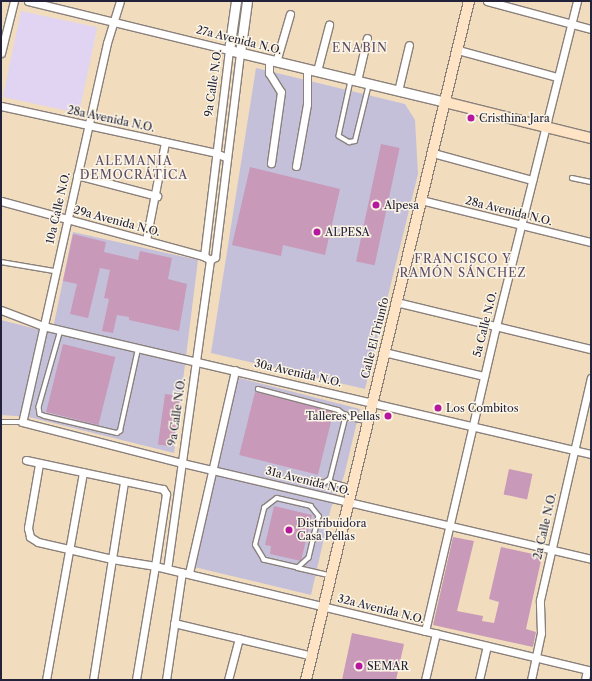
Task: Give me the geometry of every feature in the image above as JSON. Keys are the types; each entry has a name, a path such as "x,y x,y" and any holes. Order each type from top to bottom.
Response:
{"main road":[{"name":"Calle El Triunfo","path":"306,680 351,487 469,1"},
{"path":"445,102 591,138"}],"street":[{"path":"1,53 14,1"},
{"name":"27a Avenida N.O.","path":"28,1 445,102"},
{"name":"10a Calle N.O.","path":"22,422 106,43 120,1"},
{"name":"9a Calle N.O.","path":"204,256 236,1"},
{"name":"9a Calle N.O.","path":"167,568 210,260 215,256 247,1"},
{"path":"487,1 591,29"},
{"name":"5a Calle N.O.","path":"425,631 496,326 577,1"},
{"path":"271,163 281,96 269,73 290,14"},
{"path":"317,71 329,25"},
{"path":"354,80 367,38"},
{"path":"398,91 409,45"},
{"path":"458,50 557,77"},
{"path":"296,166 307,104 307,69"},
{"name":"28a Avenida N.O.","path":"1,106 216,153 227,158"},
{"path":"146,240 157,196 165,142"},
{"path":"433,153 532,180"},
{"path":"77,175 157,196"},
{"name":"28a Avenida N.O.","path":"421,200 521,226 591,242"},
{"name":"29a Avenida N.O.","path":"1,201 204,256"},
{"path":"204,256 210,260"},
{"path":"396,302 591,349"},
{"name":"30a Avenida N.O.","path":"1,310 43,326 196,360 591,454"},
{"path":"384,352 484,376"},
{"path":"166,680 174,623 185,572 235,370"},
{"name":"2a Calle N.O.","path":"531,680 537,658 541,633 540,600 591,378"},
{"name":"31a Avenida N.O.","path":"22,422 348,502 591,559"},
{"path":"26,460 39,464 158,487 166,494 136,680"},
{"name":"32a Avenida N.O.","path":"39,464 27,532 34,540 112,559 185,572 589,670"},
{"path":"46,680 83,472"},
{"path":"93,680 124,481"},
{"path":"174,623 312,656"},
{"path":"426,680 436,633"},
{"path":"228,680 239,638"},
{"path":"479,680 487,646"},
{"path":"585,680 589,670"}],"lane":[{"path":"354,80 339,136 349,142 356,141 369,84"},
{"path":"572,178 591,182"},
{"path":"1,262 55,271"},
{"path":"61,330 39,407 40,414 117,433 120,431 139,348"},
{"path":"258,389 338,410 346,416 368,422"},
{"path":"327,481 346,416"},
{"path":"1,422 22,422"},
{"path":"314,481 324,483 327,481 351,487"},
{"path":"298,568 309,558 319,516 311,506 277,498 264,508 255,545 264,560 330,576"}],"shaded area":[{"path":"21,11 97,27 79,113 3,97"},
{"name":"ALPESA","path":"256,68 405,104 415,120 418,174 365,389 211,353"},
{"path":"73,232 198,260 174,453 29,417 1,415 1,320 52,333"},
{"path":"236,377 360,409 344,476 331,508 311,595 194,567"}],"building":[{"name":"Alpesa","path":"381,144 400,148 375,265 356,261"},
{"path":"250,167 340,189 325,255 283,245 281,256 232,245"},
{"path":"73,234 106,242 104,252 138,260 140,251 172,258 168,279 187,284 179,331 129,320 129,317 117,315 113,333 102,331 109,299 104,298 110,270 100,268 88,318 70,314 77,284 63,281"},
{"path":"63,344 115,357 98,425 46,412"},
{"path":"255,392 334,412 318,475 239,455"},
{"path":"165,394 180,396 173,447 158,445"},
{"path":"509,469 532,474 527,499 504,494"},
{"name":"Distribuidora Casa Pellas","path":"274,506 312,515 301,561 270,554 271,546 265,545"},
{"path":"453,537 474,541 457,611 483,616 482,621 494,623 499,602 489,599 501,547 542,556 526,629 536,632 533,647 433,625"},
{"path":"352,633 404,644 396,680 342,680"}],"place":[{"name":"Cristhina Jara","path":"471,118"},
{"name":"Alpesa","path":"376,205"},
{"name":"ALPESA","path":"317,232"},
{"name":"Los Combitos","path":"438,408"},
{"name":"Talleres Pellas","path":"388,416"},
{"name":"Distribuidora Casa Pellas","path":"289,530"},
{"name":"SEMAR","path":"359,666"}],"district":[{"name":"ENABIN","path":"360,48"},
{"name":"ALEMANIA DEMOCRÁTICA","path":"134,168"},
{"name":"FRANCISCO Y RAMÓN SÁNCHEZ","path":"463,266"}]}
